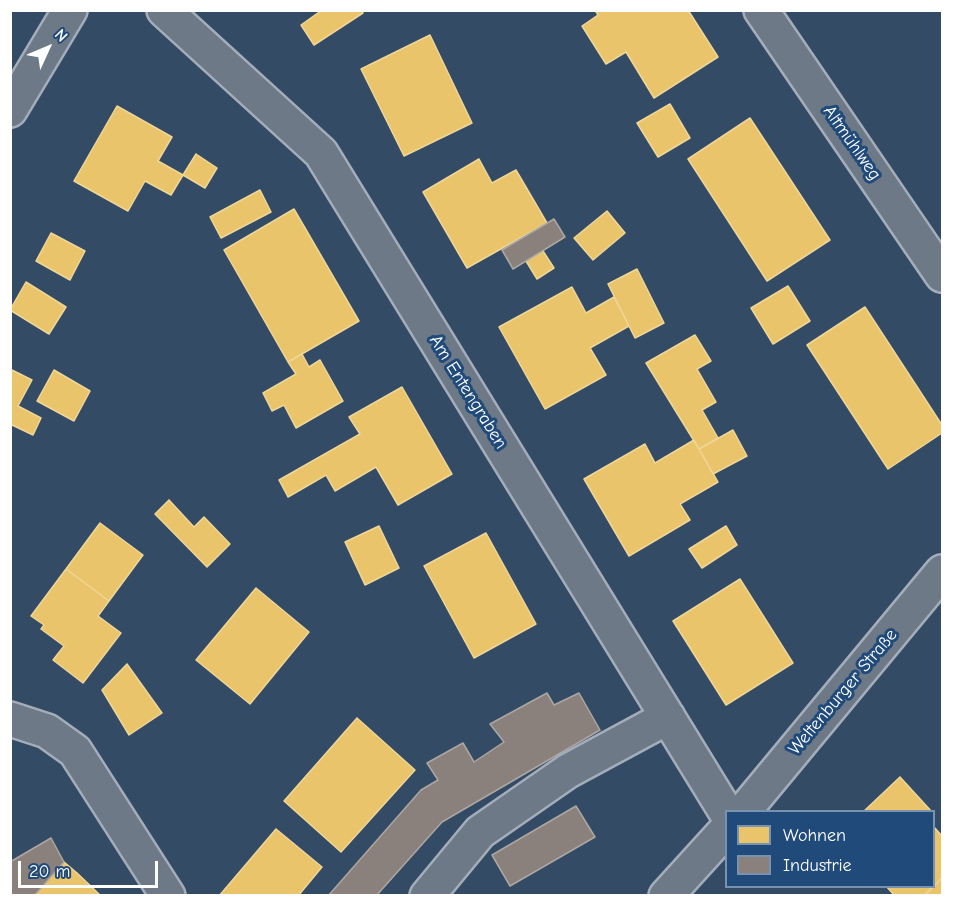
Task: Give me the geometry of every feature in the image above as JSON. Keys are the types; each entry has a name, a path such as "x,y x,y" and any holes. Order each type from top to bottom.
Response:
{"street":[{"path":"10,110 70,10"},
{"name":"Am Entengraben","path":"164,10 321,153 725,810"},
{"name":"Altmühlweg","path":"760,10 942,275"},
{"name":"Weltenburger Straße","path":"744,810 942,572"},
{"path":"427,896 480,832 568,771 669,717"},
{"path":"10,719 47,731 75,752 168,896"},
{"path":"666,896 725,831"}],"building: Wohnen":[{"path":"322,10 361,10 363,13 314,45 301,25"},
{"path":"595,10 688,10 718,57 654,98 626,52 606,64 582,26 598,15"},
{"path":"430,35 472,123 404,156 361,69"},
{"path":"670,104 690,138 658,157 637,123"},
{"path":"117,106 172,137 158,161 183,175 171,195 145,181 128,211 74,181"},
{"path":"750,118 830,240 767,281 688,159"},
{"path":"196,154 217,168 205,188 183,175"},
{"path":"479,159 492,183 516,170 547,223 467,268 423,192"},
{"path":"260,190 271,212 221,238 210,217"},
{"path":"294,209 359,321 288,362 224,250"},
{"path":"607,211 625,233 593,260 574,238"},
{"path":"51,233 85,251 70,280 36,261"},
{"path":"543,251 554,268 537,279 526,261"},
{"path":"637,269 664,323 635,338 608,284"},
{"path":"26,282 66,307 49,334 10,310"},
{"path":"788,286 810,321 773,344 751,308"},
{"path":"572,287 586,313 614,297 629,326 590,348 606,375 545,409 499,327"},
{"path":"865,307 942,425 942,433 888,469 807,345"},
{"path":"695,335 711,361 697,369 716,402 702,410 718,438 699,449 646,363"},
{"path":"302,354 309,367 320,360 343,401 296,428 284,405 272,411 263,393 296,374 288,362"},
{"path":"10,369 32,380 18,406 41,418 33,435 10,424"},
{"path":"54,370 90,391 74,421 37,401"},
{"path":"402,387 452,474 398,505 376,467 335,491 326,475 288,497 279,480 360,434 349,417"},
{"path":"733,430 747,456 713,474 699,449"},
{"path":"694,440 718,482 680,504 690,520 629,556 584,479 645,444 655,463"},
{"path":"169,500 194,527 204,517 230,544 207,567 155,514"},
{"path":"100,523 143,555 109,601 66,569"},
{"path":"379,526 399,568 365,585 345,542"},
{"path":"726,526 737,545 702,568 689,549"},
{"path":"486,533 536,624 474,658 424,566"},
{"path":"66,569 109,601 98,616 121,633 83,683 53,660 64,646 41,629 44,625 31,616"},
{"path":"740,579 793,663 726,705 673,621"},
{"path":"256,588 309,632 250,704 196,660"},
{"path":"127,664 162,713 129,735 102,690"},
{"path":"357,718 415,770 341,852 284,801"},
{"path":"900,777 930,810 865,810"},
{"path":"935,828 942,836 942,878 935,885"},
{"path":"276,829 322,867 298,896 219,896"},
{"path":"64,862 77,873 101,896 34,896"},
{"path":"942,878 942,896 924,896 935,888"},
{"path":"888,888 931,888 924,896 895,896"}],"building: Industrie":[{"path":"554,219 565,237 513,269 502,250"},
{"path":"547,693 554,705 579,693 600,730 442,822 376,896 328,896 421,790 438,780 427,763 463,743 474,762 504,742 490,724"},
{"path":"576,806 595,837 510,886 492,855"},
{"path":"51,838 64,862 34,896 10,896 10,862"}]}
